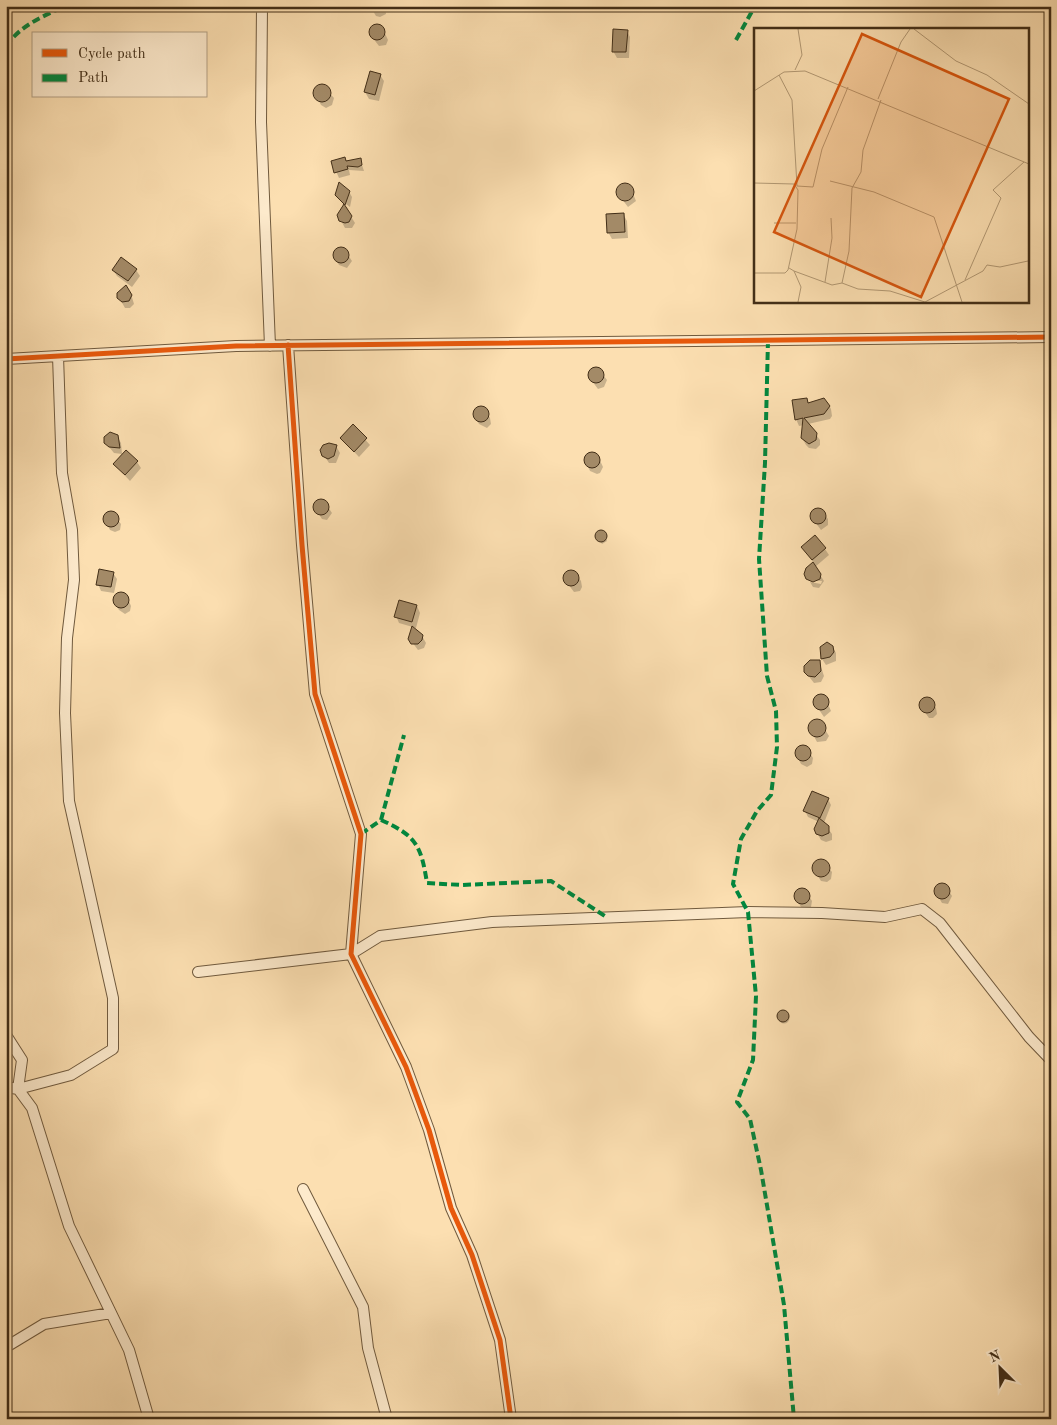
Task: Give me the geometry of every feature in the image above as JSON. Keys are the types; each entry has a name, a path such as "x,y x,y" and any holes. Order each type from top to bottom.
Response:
{"street":[{"path":"262,6 261,122 270,346"},
{"path":"6,359 270,346 1051,337"},
{"path":"288,346 315,694 361,834 351,954 406,1067 430,1130 451,1208 472,1255 500,1340 511,1419"},
{"path":"6,1087 18,1088 71,1075 113,1049 113,998 69,801 65,713 67,638 74,580 72,530 62,473 58,356"},
{"path":"198,972 351,954 380,936 492,922 748,912 822,912 885,918 922,910 940,923 1029,1037 1051,1060"},
{"path":"6,1035 22,1060 18,1088 32,1108 69,1226 129,1350 149,1419"},
{"path":"303,1189 363,1307 368,1348 380,1402 387,1419"},
{"path":"6,1348 44,1324 111,1313"}],"building":[{"path":"374,24 380,24 385,29 383,38 374,40 369,35 369,29"},
{"path":"613,29 628,30 626,52 612,52"},
{"path":"370,71 381,74 375,95 364,92"},
{"path":"322,84 328,87 331,93 328,99 322,102 316,99 313,93 316,87"},
{"path":"345,157 346,161 361,158 362,165 358,167 347,166 348,169 334,173 331,161"},
{"path":"339,182 350,191 345,205 335,195"},
{"path":"625,183 631,186 634,192 631,198 625,201 619,198 616,192 619,186"},
{"path":"344,204 352,216 349,222 345,223 339,221 337,215"},
{"path":"624,213 625,232 607,233 606,214"},
{"path":"341,247 349,255 341,263 333,255"},
{"path":"121,257 137,269 128,281 112,270"},
{"path":"126,285 132,295 129,301 122,302 117,298 117,293"},
{"path":"593,367 599,367 604,372 602,381 593,383 588,378 588,372"},
{"path":"807,398 808,403 824,398 830,406 824,414 804,418 817,433 816,440 809,444 801,438 803,418 795,420 792,400"},
{"path":"481,406 489,414 481,422 473,414"},
{"path":"353,424 367,438 354,452 340,438"},
{"path":"110,432 118,435 120,448 109,447 104,443 104,437"},
{"path":"329,443 337,445 334,456 328,459 322,456 320,450 323,445"},
{"path":"126,450 138,461 125,475 113,464"},
{"path":"589,452 595,452 600,457 598,466 589,468 584,463 584,457"},
{"path":"321,499 329,507 321,515 313,507"},
{"path":"818,508 824,510 826,516 824,522 818,524 812,522 810,516 812,510"},
{"path":"111,511 119,519 111,527 103,519"},
{"path":"599,530 603,530 607,536 603,542 599,542 595,538 595,534"},
{"path":"815,535 826,548 812,560 801,547"},
{"path":"813,562 821,574 820,579 813,582 806,579 804,574 806,568"},
{"path":"99,569 114,572 111,587 96,585"},
{"path":"568,570 574,570 579,575 577,584 568,586 563,581 563,575"},
{"path":"121,592 127,594 129,600 127,606 121,608 115,606 113,600 115,594"},
{"path":"399,600 417,605 412,622 394,617"},
{"path":"412,626 423,635 422,640 418,644 411,644 408,639"},
{"path":"827,642 833,646 834,652 830,657 821,659 820,647"},
{"path":"810,660 820,660 821,671 815,677 808,676 804,672 804,666"},
{"path":"821,694 827,696 829,702 827,708 821,710 815,708 813,702 815,696"},
{"path":"927,697 935,705 927,713 919,705"},
{"path":"817,719 823,722 826,728 823,734 817,737 811,734 808,728 811,722"},
{"path":"803,745 809,747 811,753 809,759 803,761 797,759 795,753 797,747"},
{"path":"812,791 829,798 820,818 803,811"},
{"path":"819,818 829,826 829,833 822,836 816,834 814,829"},
{"path":"821,859 827,862 830,868 827,874 821,877 815,874 812,868 815,862"},
{"path":"942,883 950,891 942,899 934,891"},
{"path":"802,888 810,896 802,904 794,896"},
{"path":"781,1010 785,1010 789,1016 785,1022 781,1022 777,1018 777,1014"}],"marked path":[{"path":"6,46 18,32 66,6"},
{"path":"736,40 755,6"},
{"path":"768,340 765,463 759,559 767,676 776,711 777,747 771,795 757,811 741,839 733,884 748,912 756,996 753,1060 737,1102 750,1119 761,1170 784,1305 794,1419"},
{"path":"381,820 404,735"},
{"path":"361,834 381,820 403,831 410,837 419,851 427,883 462,885 551,881 608,918"}],"cycle path":[{"path":"6,359 236,346 1051,337"},
{"path":"288,345 315,694 361,834 351,954 406,1067 429,1130 451,1208 472,1255 500,1340 511,1419"}]}
